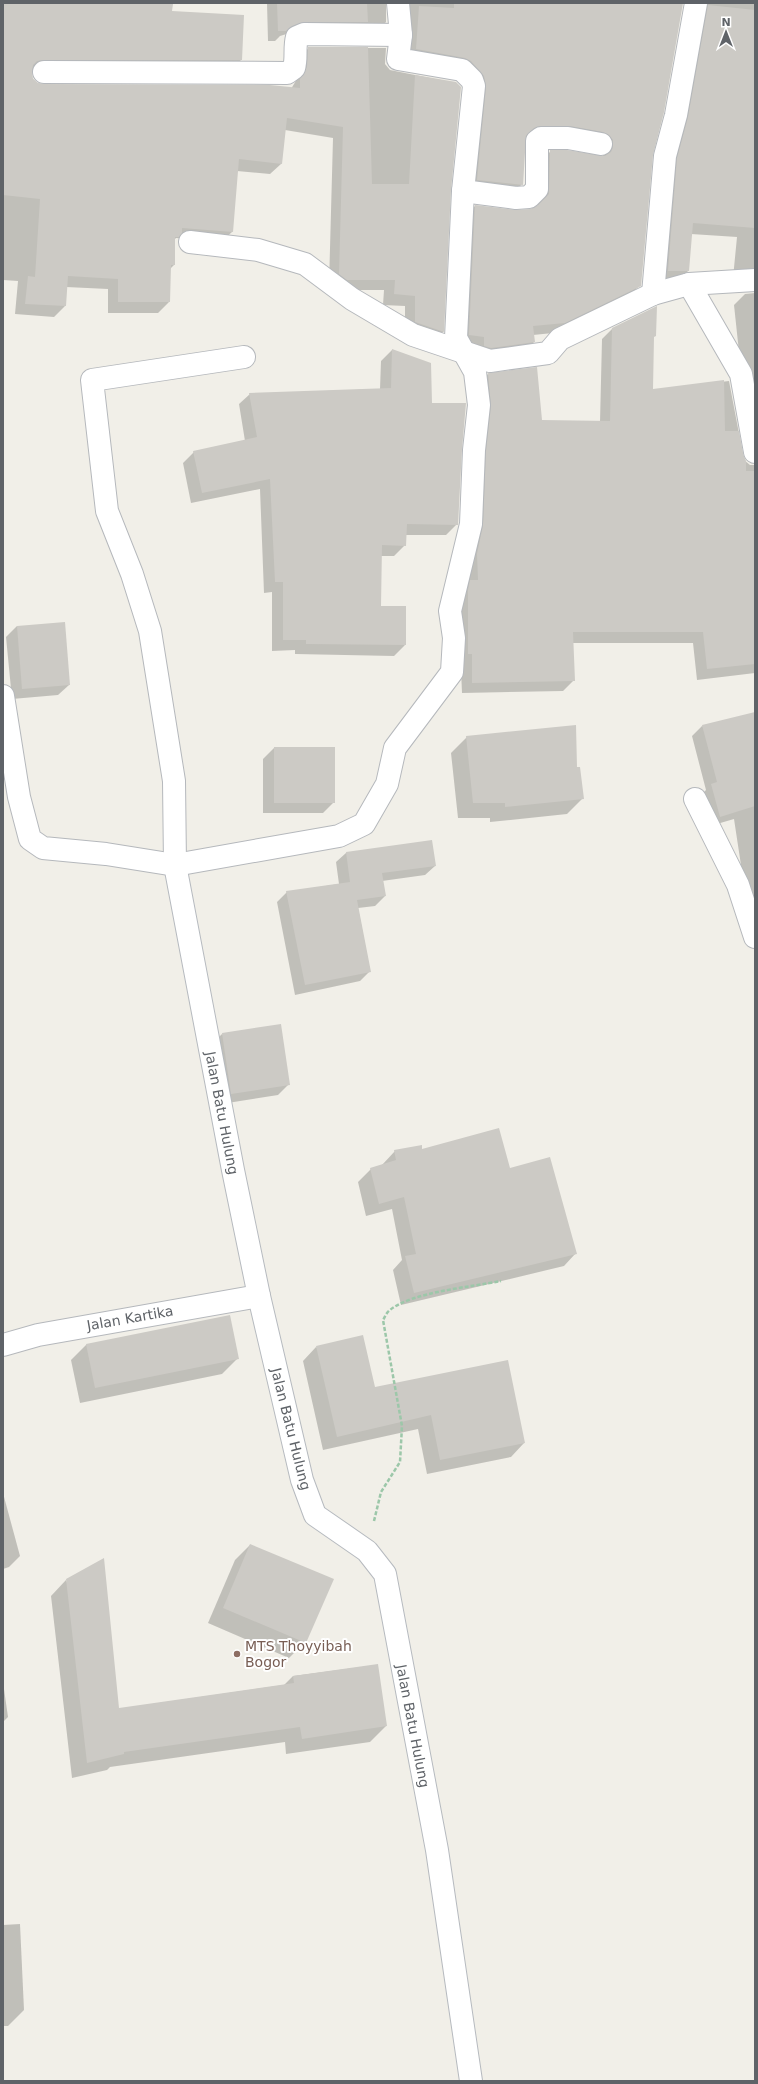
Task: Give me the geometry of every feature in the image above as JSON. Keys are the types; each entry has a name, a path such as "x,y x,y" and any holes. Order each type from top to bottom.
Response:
{"street":[{"path":"3,696 19,797 30,839 43,848 106,854 176,865 339,836 364,824 387,784 395,748 452,672 454,638 450,611 471,524 474,450 479,405 475,372 456,338 463,191 473,96 472,80 462,70 398,59 401,35 398,3"},
{"path":"653,294 665,156 676,115 696,3"},
{"path":"44,72 287,73 294,68 296,62 294,45 296,37 304,34 401,35"},
{"path":"463,191 516,198 530,197 537,189 537,147 538,141 541,138 568,138 601,144"},
{"path":"190,242 258,250 305,264 352,300 413,336 490,361 548,353 560,340 653,294 689,284 755,280"},
{"path":"689,284 741,374 755,452"},
{"name":"Jalan Batu Hulung","path":"244,357 92,380 107,511 132,574 150,631 174,781 176,865 211,1062 259,1296 298,1466 315,1515 367,1551 385,1574 437,1850 471,2081"},
{"path":"695,798 738,885 755,937"},
{"name":"Jalan Kartika","path":"3,1345 38,1335 259,1296"}],"path":[{"path":"367,1551 381,1492 400,1462 402,1426 383,1320 388,1311 399,1304 427,1295 501,1281"}],"building":[{"path":"3,3 173,4 172,11 244,15 242,60 37,61 33,65 33,79 38,83 44,84 270,85 300,88 300,79 307,67 308,47 368,47 372,184 409,184 415,75 456,82 461,87 451,190 444,332 415,322 415,296 394,294 395,280 347,280 339,274 343,127 287,118 282,164 239,159 233,232 182,228 182,233 179,237 175,237 175,265 171,265 170,302 118,302 118,279 68,276 66,306 25,304 28,276 35,277 40,199 3,195"},
{"path":"277,3 367,3 368,22 304,22 292,26 286,31 278,31"},
{"path":"454,3 683,3 664,112 653,155 641,286 565,323 533,326 535,342 491,348 484,346 484,337 469,335 475,205 517,210 530,209 537,206 549,194 550,150 567,150 605,156 611,152 613,140 609,135 603,132 570,126 541,126 534,128 526,136 523,185 477,180 486,87 484,76 471,61 465,58 416,49 419,6 454,8"},
{"path":"708,5 755,10 755,228 693,223 689,271 668,271 677,158 688,117"},
{"path":"657,306 656,336 654,337 653,389 724,380 725,431 739,431 743,454 746,461 746,471 754,471 755,664 707,669 703,632 573,632 575,681 472,683 472,654 468,654 468,590 470,580 478,580 477,554 483,525 486,451 491,406 488,373 537,367 542,420 610,421 612,328"},
{"path":"392,349 431,363 432,403 466,403 458,525 407,524 406,546 382,545 381,606 406,606 406,645 306,644 306,640 283,640 283,582 275,582 270,479 202,493 193,451 257,437 249,393 391,388"},
{"path":"65,622 70,685 22,689 17,626"},
{"path":"755,712 755,806 720,817 711,784 717,782 702,725"},
{"path":"576,725 577,767 580,767 584,799 505,807 505,803 473,803 466,736"},
{"path":"274,747 335,747 335,803 274,803"},
{"path":"432,840 436,866 382,873 386,896 357,900 371,972 305,985 286,891 350,882 346,852"},
{"path":"281,1024 290,1085 231,1094 222,1033"},
{"path":"499,1128 510,1168 550,1157 577,1254 414,1293 405,1256 416,1254 404,1197 379,1204 370,1168 396,1160 394,1150 422,1145 422,1149"},
{"path":"230,1315 239,1359 95,1388 86,1344"},
{"path":"363,1335 375,1387 508,1360 525,1443 440,1460 431,1415 337,1437 316,1346"},
{"path":"250,1544 334,1579 306,1643 223,1608"},
{"path":"104,1558 119,1708 294,1683 293,1676 378,1664 387,1726 302,1739 300,1727 124,1752 124,1754 87,1763 66,1579"}],"place":[{"name":"MTS Thoyyibah Bogor","path":"237,1654"}]}
